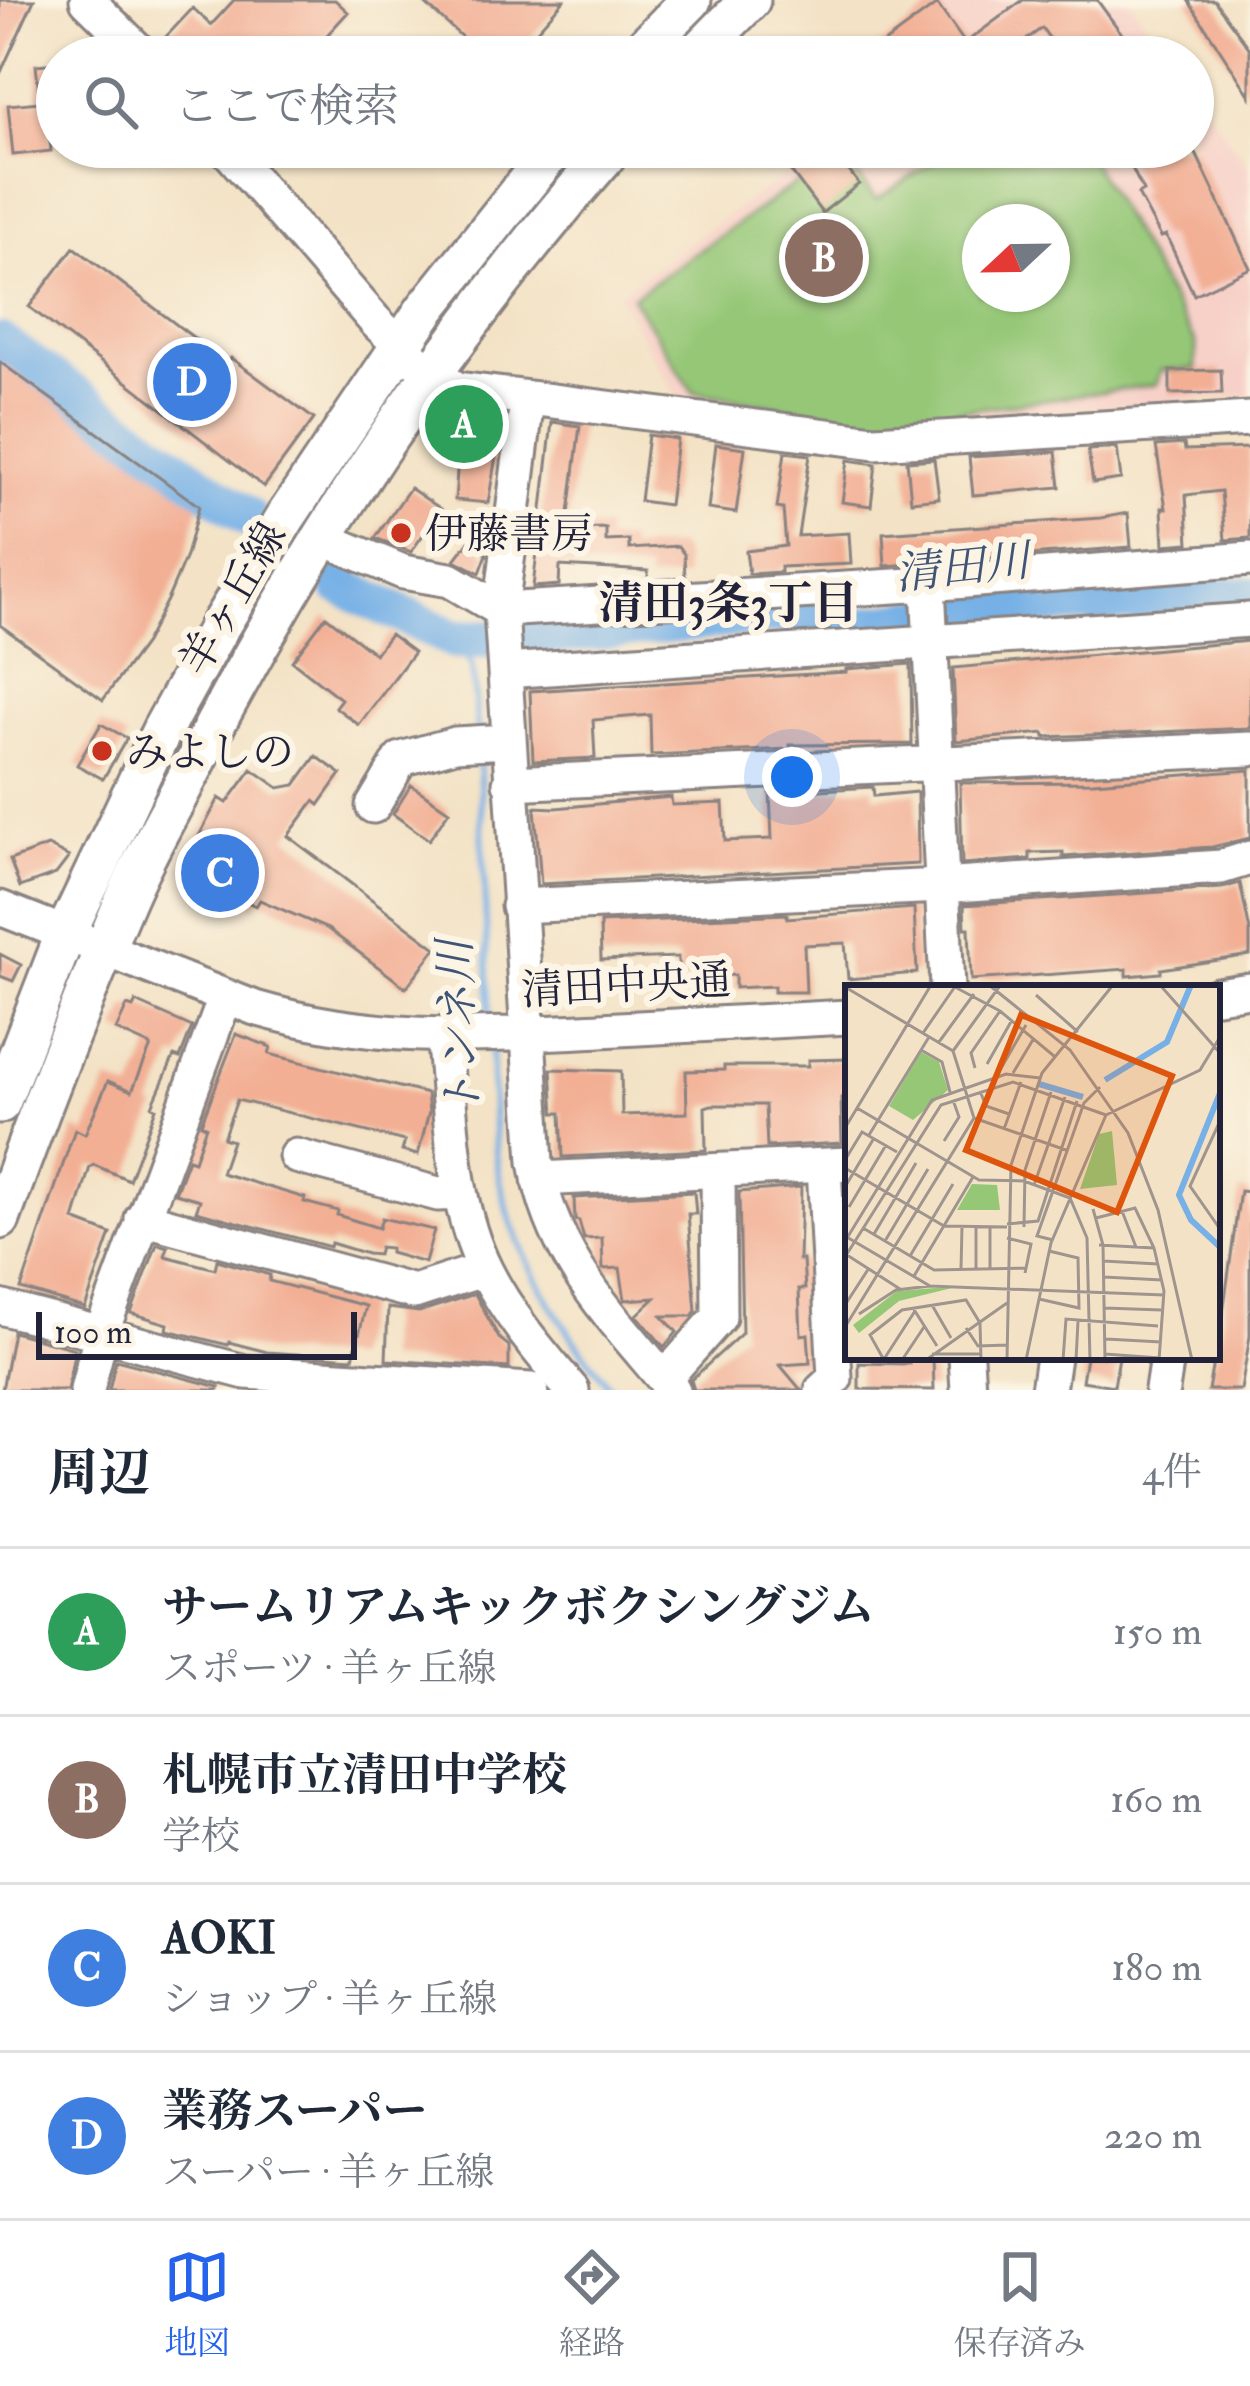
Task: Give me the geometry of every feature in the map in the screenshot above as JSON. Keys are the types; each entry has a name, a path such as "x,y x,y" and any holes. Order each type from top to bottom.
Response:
{"main road":[{"path":"656,36 691,0"},
{"path":"714,36 749,0"},
{"name":"羊ヶ丘線","path":"0,1102 64,935 162,730 215,632 286,515 400,346 539,168"},
{"name":"羊ヶ丘線","path":"0,1219 128,894 236,682 322,538 455,338 596,168"}],"street":[{"path":"88,0 124,36"},
{"path":"243,168 400,346 430,374 458,389 875,442 1250,419"},
{"path":"527,400 503,639 483,743 510,783 518,906 518,1034 539,1179 560,1244 588,1291 668,1385 719,1317 718,1171"},
{"path":"322,538 403,572 450,580 503,639"},
{"path":"503,639 930,614 1250,559"},
{"path":"503,639 930,614 1250,620"},
{"path":"930,614 947,985"},
{"path":"374,806 400,759 483,743"},
{"path":"510,783 1250,749"},
{"path":"518,906 941,886 1221,867 1250,858"},
{"name":"清田中央通","path":"0,908 225,998 296,1021 398,1036 845,1017"},
{"path":"1220,995 1250,990"},
{"path":"87,1390 101,1334 225,998"},
{"path":"456,1036 460,1193 484,1269 515,1322 572,1390"},
{"path":"296,1156 438,1194 460,1193"},
{"path":"539,1179 836,1165 835,1378 823,1390"},
{"path":"142,1218 414,1292 484,1269"},
{"path":"0,1307 244,1372 432,1388 531,1390"},
{"path":"966,1360 968,1390"},
{"path":"1048,1390 1053,1360"},
{"path":"1162,1390 1167,1360"}],"shaded area":[{"path":"941,0 1130,0 1155,36 892,36"},
{"path":"1214,118 1250,169 1250,396 879,423 679,400 617,294 794,168 1214,168"}],"green space":[{"path":"818,168 851,168 876,200 924,168 1095,168 1196,343 1196,369 1161,370 1156,385 872,422 693,392 632,297"}],"building":[{"path":"0,0 34,0 0,74"},
{"path":"234,0 335,0 348,12 326,36 167,36 193,8 211,25"},
{"path":"421,0 564,0 532,36 461,36"},
{"path":"1023,0 1097,0 1124,36 1048,36 1042,28 1031,36 974,36"},
{"path":"1188,0 1214,0 1250,49 1250,96 1214,36"},
{"path":"937,4 960,36 894,36"},
{"path":"36,102 36,153 13,155 8,105"},
{"path":"788,168 847,168 859,184 822,213"},
{"path":"1132,168 1203,168 1250,268 1194,295 1166,235 1161,237 1138,194 1143,191"},
{"path":"74,247 227,363 231,358 314,419 264,487 29,307"},
{"path":"0,362 199,506 169,596 145,643 103,700 0,625"},
{"path":"1221,370 1222,393 1170,394 1170,371"},
{"path":"452,417 495,421 495,427 501,427 488,503 455,500 458,458 448,457"},
{"path":"552,422 580,426 567,529 606,528 606,541 629,540 629,549 678,546 684,554 685,578 648,580 648,571 560,566 559,585 533,587"},
{"path":"648,435 677,439 669,505 640,501"},
{"path":"716,444 745,448 736,513 708,509"},
{"path":"1184,444 1185,450 1250,448 1250,538 1225,540 1221,491 1186,495 1189,543 1164,545 1162,508 1166,508 1156,446"},
{"path":"1117,448 1121,479 1093,483 1088,450"},
{"path":"785,452 810,455 798,536 849,533 851,564 781,567 781,572 749,574 746,551 786,546 783,509 777,508"},
{"path":"1056,452 1060,487 973,495 969,457"},
{"path":"934,459 939,498 911,501 907,461"},
{"path":"848,460 876,464 871,506 842,502"},
{"path":"410,488 441,509 411,552 375,538"},
{"path":"1128,513 1131,547 885,566 883,533"},
{"path":"469,541 487,554 480,573 455,560"},
{"path":"326,616 375,654 390,634 414,652 359,725 335,707 341,699 292,661"},
{"path":"1250,641 1250,728 1045,737 1044,733 956,741 953,668"},
{"path":"911,664 912,744 790,745 790,749 651,755 650,715 593,720 595,758 533,761 530,691"},
{"name":"みよしの","path":"101,724 127,738 103,779 77,765"},
{"path":"316,756 341,774 288,836 436,948 406,988 328,929 260,900 256,906 181,870 219,798 227,803 252,769 279,788 295,785"},
{"path":"1250,770 1250,838 1212,847 1063,857 1063,852 1030,853 1030,859 962,864 960,783 1093,782"},
{"path":"411,785 449,811 429,840 393,814"},
{"path":"873,787 874,796 917,792 918,864 541,884 535,807 671,797 672,805 723,803 725,841 772,839 770,793"},
{"path":"48,846 69,857 56,874 20,887 10,860"},
{"path":"1240,883 1250,955 1161,969 1161,973 1127,976 1127,969 971,980 964,905"},
{"path":"914,908 917,973 848,979 845,943 804,945 806,992 774,992 774,986 735,988 735,975 679,978 678,957 601,960 600,923 787,914 787,918"},
{"path":"0,954 21,965 13,981 0,976"},
{"path":"136,1002 192,1027 152,1106 156,1108 129,1180 90,1167 74,1220 111,1234 85,1308 21,1289 75,1129 85,1134 108,1081 132,1091 151,1046 116,1030 127,1006 133,1008"},
{"path":"236,1034 271,1047 269,1054 427,1094 429,1112 418,1155 402,1151 405,1141 237,1100 223,1138 232,1141 221,1173 305,1198 304,1202 379,1228 382,1218 434,1230 425,1263 390,1253 390,1248 380,1247 378,1255 331,1243 330,1247 196,1211 200,1200 175,1193 188,1159 194,1161 206,1126 201,1124"},
{"path":"845,1059 842,1143 767,1147 765,1105 711,1105 705,1107 706,1150 563,1157 561,1113 554,1113 551,1069 621,1071 622,1115 687,1113 686,1071 808,1066 808,1060"},
{"path":"801,1187 799,1260 803,1260 805,1289 799,1289 801,1335 808,1334 810,1363 780,1365 801,1390 694,1390 691,1380 742,1333 739,1192"},
{"path":"1240,1191 1250,1192 1250,1336 1241,1390 1208,1390 1213,1360 1220,1360"},
{"path":"694,1192 696,1214 688,1214 696,1311 692,1316 662,1316 677,1332 664,1347 637,1315 655,1298 625,1300 620,1268 603,1269 602,1238 584,1239 575,1220 574,1198"},
{"path":"157,1244 168,1247 165,1256 215,1269 217,1260 270,1275 269,1281 366,1306 353,1358 228,1345 167,1330 168,1324 131,1313"},
{"path":"475,1294 499,1338 509,1346 509,1368 386,1360 388,1308 419,1312"},
{"path":"13,1332 75,1349 67,1390 2,1390"},
{"path":"116,1360 219,1387 109,1390"},
{"path":"908,1360 933,1360 934,1390 859,1389 859,1363 909,1364"},
{"path":"1086,1360 1118,1360 1114,1386 1082,1381"}],"waterway":[{"name":"清田川","path":"0,342 248,517"},
{"name":"清田川","path":"339,585 456,640 790,613 859,627 985,608 1250,596"},
{"name":"トンネ川","path":"456,640 472,666 478,734"},
{"name":"トンネ川","path":"479,753 490,1022"},
{"name":"トンネ川","path":"491,1047 496,1154 514,1230 557,1314 613,1390"}],"place":[{"name":"札幌市立清田中学校","path":"824,258"},
{"name":"業務スーパー","path":"192,382"},
{"name":"サームリアムキックボクシングジム","path":"464,424"},
{"name":"伊藤書房","path":"401,533"},
{"name":"みよしの","path":"102,751"},
{"name":"AOKI","path":"220,873"}],"district":[{"name":"清田3条3丁目","path":"728,602"}]}
